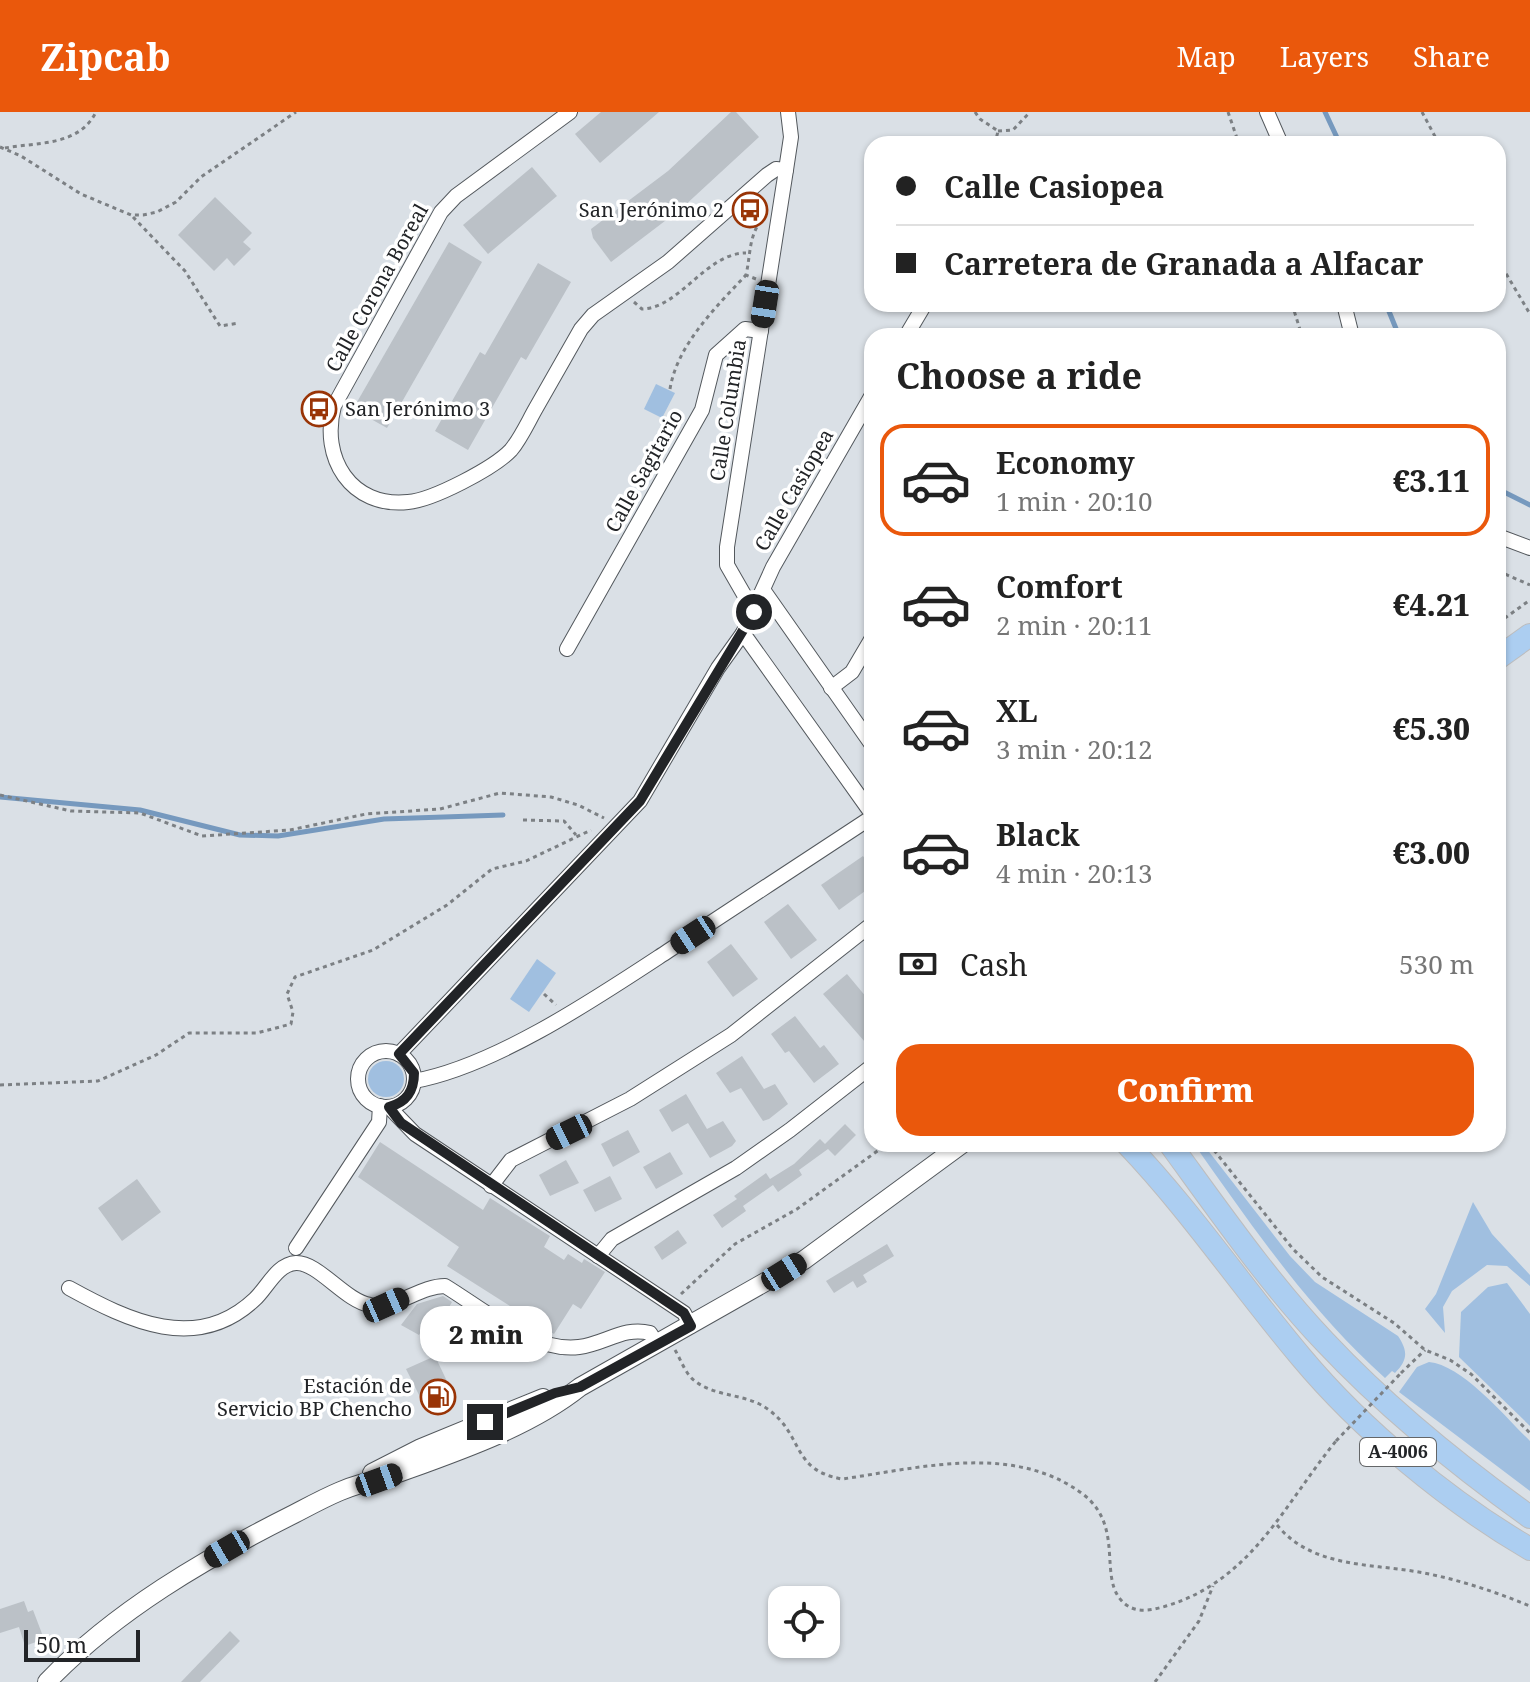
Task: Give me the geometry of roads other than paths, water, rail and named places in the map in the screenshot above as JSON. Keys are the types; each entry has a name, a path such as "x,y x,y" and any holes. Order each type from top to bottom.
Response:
{"main road":[{"path":"1506,652 1530,635"},
{"name":"A-4006","path":"1134,1152 1169,1191 1303,1360 1351,1410 1431,1482 1530,1549"},
{"name":"A-4006","path":"1176,1152 1263,1268 1323,1340 1386,1403 1434,1445 1530,1517"}],"street":[{"name":"Calle Columbia","path":"754,612 727,565 791,137 788,112"},
{"path":"1267,112 1278,136"},
{"name":"Calle Corona Boreal","path":"561,115 456,196 441,212 334,406 329,424 331,453 348,480 373,497 405,503 421,500 499,460 517,442 581,329 593,315 668,262 767,175 776,169 786,170"},
{"name":"Calle Sagitario","path":"567,649 702,410 716,355 745,329 761,331"},
{"name":"Calle Casiopea","path":"399,1054 640,801 718,668 743,633 773,567 864,409"},
{"path":"1506,539 1530,548"},
{"path":"764,591 864,734"},
{"path":"743,633 864,801"},
{"path":"831,688 852,672 864,652"},
{"path":"414,1081 434,1078 472,1063 581,1007 864,813"},
{"path":"491,1186 511,1160 630,1099 731,1035 864,930"},
{"path":"296,1248 379,1122 385,1106 406,1098 414,1081 411,1065 399,1054 381,1051 372,1055 360,1069 360,1088 371,1102 385,1106 415,1134 684,1313 691,1326"},
{"path":"598,1256 612,1239 736,1168 864,1072"},
{"path":"47,1682 98,1637 203,1562 362,1483 373,1472 421,1448 555,1393 580,1387 817,1251 951,1152"},
{"path":"69,1288 116,1313 170,1328 202,1329 227,1320 256,1299 282,1268 295,1263 306,1266 359,1302 372,1306 386,1305 430,1286 445,1286 541,1344 565,1349 584,1347 635,1329 663,1341"}],"waterway":[{"path":"1325,112 1336,136"},
{"path":"1389,312 1396,328"},
{"path":"1506,493 1530,505"},
{"path":"0,797 140,810 240,835 278,836 384,819 503,815"}],"place":[{"name":"San Jerónimo 2","path":"750,210"},
{"name":"San Jerónimo 3","path":"319,409"},
{"name":"Estación de Servicio BP Chencho","path":"438,1397"}]}
